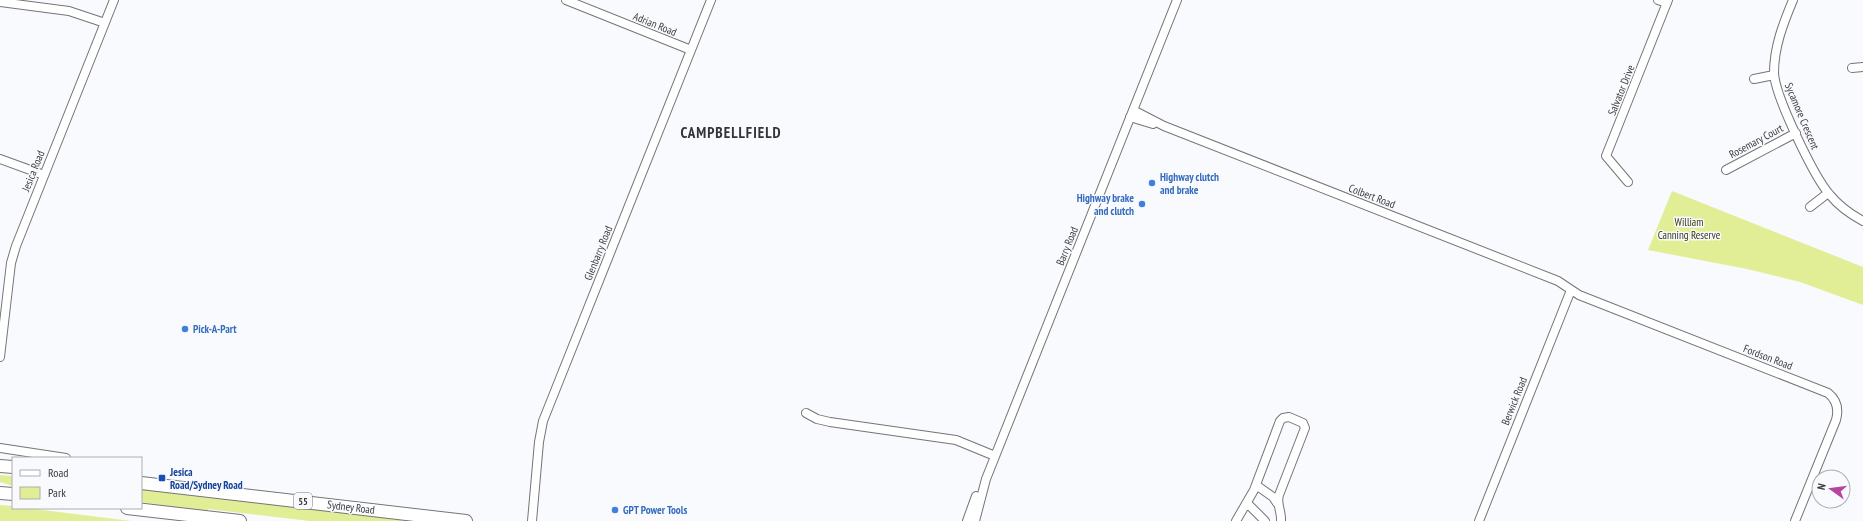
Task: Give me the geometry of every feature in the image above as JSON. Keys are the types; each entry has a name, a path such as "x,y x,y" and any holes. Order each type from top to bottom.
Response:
{"highway":[{"path":"0,466 12,467"},
{"name":"Sydney Road","path":"142,482 466,521"},
{"path":"0,493 12,494"},
{"path":"136,509 240,521"}],"street":[{"name":"Jesica Road","path":"0,357 13,255 114,0"},
{"name":"Adrian Road","path":"566,0 691,50"},
{"name":"Glenbarry Road","path":"532,521 539,442 543,421 711,0"},
{"name":"Barry Road","path":"975,521 986,479 1177,0"},
{"path":"1658,0 1668,2"},
{"name":"Sycamore Crescent","path":"1793,0 1775,50 1774,75 1780,96 1813,168 1828,193 1843,208 1863,221"},
{"path":"0,2 69,10 105,23"},
{"name":"Salvator Drive","path":"1628,182 1606,156 1668,2"},
{"path":"1852,68 1863,67"},
{"path":"1754,79 1774,75"},
{"name":"Colbert Road","path":"1132,114 1558,281 1571,290"},
{"name":"Rosemary Court","path":"1726,170 1796,133"},
{"path":"0,159 44,175"},
{"path":"1810,207 1828,193"},
{"name":"Berwick Road","path":"1479,521 1571,290"},
{"name":"Fordson Road","path":"1571,290 1579,295 1830,395 1834,399 1838,409 1836,420 1795,521"},
{"path":"806,413 817,419 830,422 956,440 995,456"},
{"path":"1236,521 1256,485 1281,420 1286,417 1303,423 1305,428 1280,489 1278,503 1281,521"},
{"path":"0,448 59,457"},
{"name":"Barry Road","path":"968,521 971,507 986,479"},
{"path":"1256,485 1273,497 1278,503"},
{"path":"1247,503 1265,521"}],"green space":[{"name":"William Canning Reserve","path":"1672,191 1863,267 1863,305 1800,282 1747,269 1648,250"},
{"path":"0,475 12,476 12,486 0,482"},
{"path":"142,489 408,521 310,521 208,509 208,512 142,502"},
{"path":"0,505 12,506 12,509 35,509 131,521 0,521"}],"place":[{"name":"Highway clutch and brake","path":"1152,183"},
{"name":"Highway brake and clutch","path":"1142,204"},
{"name":"Pick-A-Part","path":"185,329"},
{"name":"Jesica Road/Sydney Road","path":"162,478"},
{"name":"GPT Power Tools","path":"615,510"}],"district":[{"name":"CAMPBELLFIELD","path":"731,132"}]}
